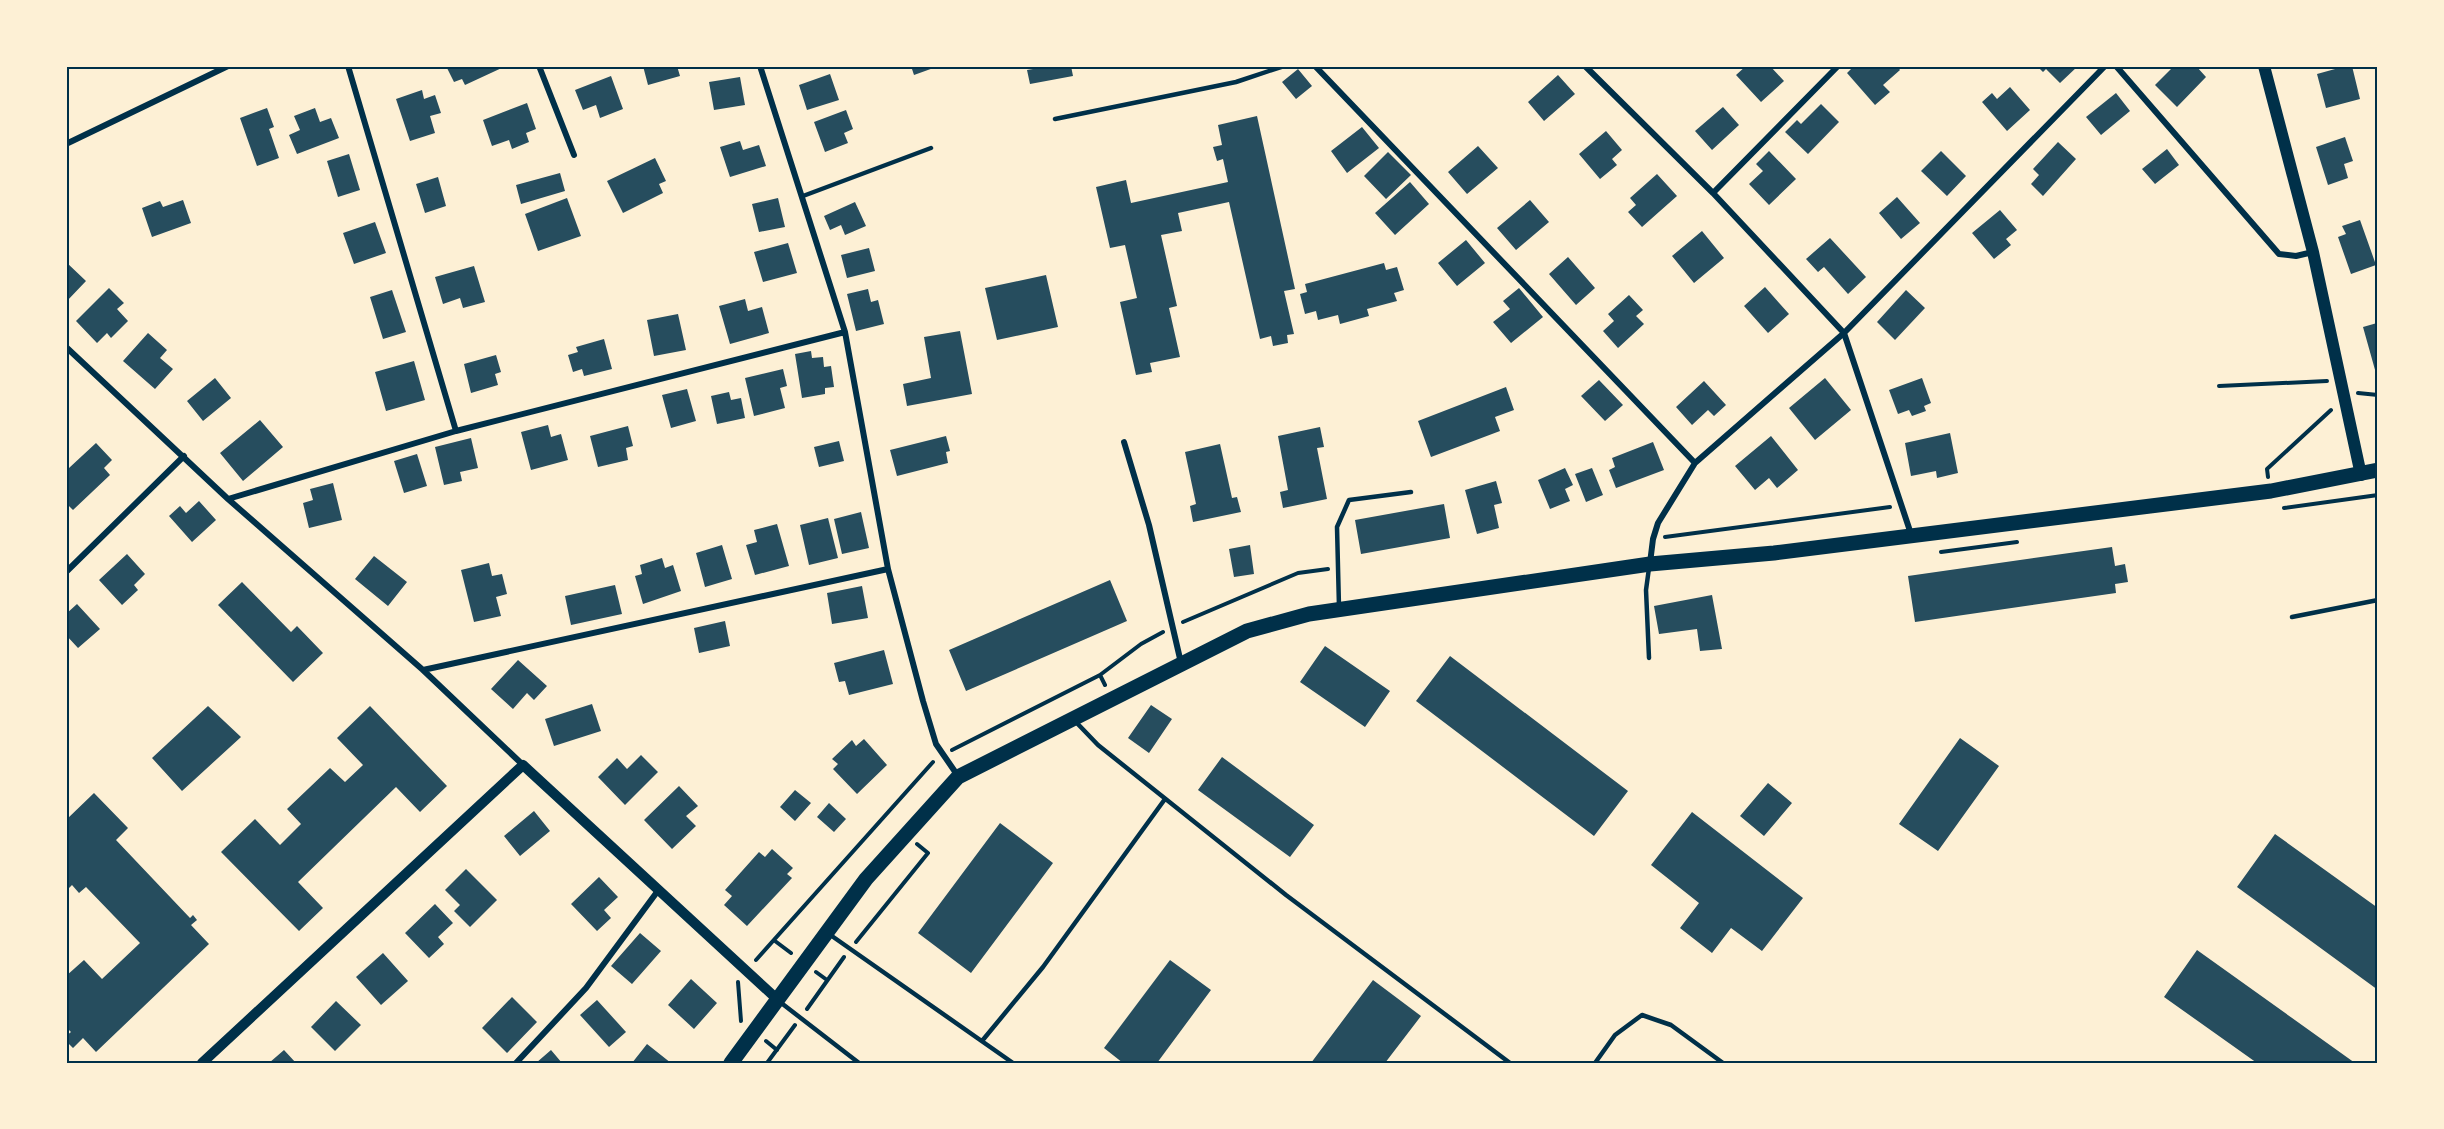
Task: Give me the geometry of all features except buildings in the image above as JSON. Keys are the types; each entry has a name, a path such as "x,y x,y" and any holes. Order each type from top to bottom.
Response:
{"main road":[{"path":"2264,66 2313,252 2361,475"},
{"path":"731,1063 873,871 958,777 1248,631 1309,614 1650,564 1774,553 1911,534 2271,491 2378,470"}],"street":[{"path":"66,144 228,66"},
{"path":"348,66 456,431"},
{"path":"539,66 574,155"},
{"path":"760,66 845,332 888,569 936,744 958,777"},
{"path":"1315,66 1695,463"},
{"path":"1584,66 1713,193 1844,333 1911,534"},
{"path":"1713,193 1838,66"},
{"path":"1650,564 1653,539 1658,523 1695,463 1844,333 2106,66"},
{"path":"2116,66 2278,254 2296,256 2313,252"},
{"path":"228,499 456,431 845,332"},
{"path":"66,347 228,499 423,670 657,892 778,1000"},
{"path":"1124,442 1149,525 1181,664"},
{"path":"66,572 184,456"},
{"path":"423,670 888,569"},
{"path":"202,1063 523,765"},
{"path":"516,1063 586,988 657,892"}],"lane":[{"path":"1055,119 1236,82 1284,66"},
{"path":"803,196 931,148"},
{"path":"1339,610 1337,527 1349,500 1411,492"},
{"path":"1649,658 1646,591 1650,564"},
{"path":"2292,617 2378,600"},
{"path":"1072,718 1098,746 1286,895 1510,1063"},
{"path":"982,1041 1043,967 1165,799"},
{"path":"827,932 1013,1063"},
{"path":"778,1000 859,1063"},
{"path":"1595,1063 1615,1035 1642,1015 1671,1025 1723,1063"}],"path":[{"path":"2219,386 2342,381"},
{"path":"2378,394 2367,392 2332,399 2331,410 2267,470 2273,509 2378,495"},
{"path":"1653,539 1901,505"},
{"path":"1934,552 2027,541"},
{"path":"1112,698 1100,675 1141,644 1172,627 1298,573 1338,568"},
{"path":"767,1063 851,949 928,853 916,843 922,834"}]}
